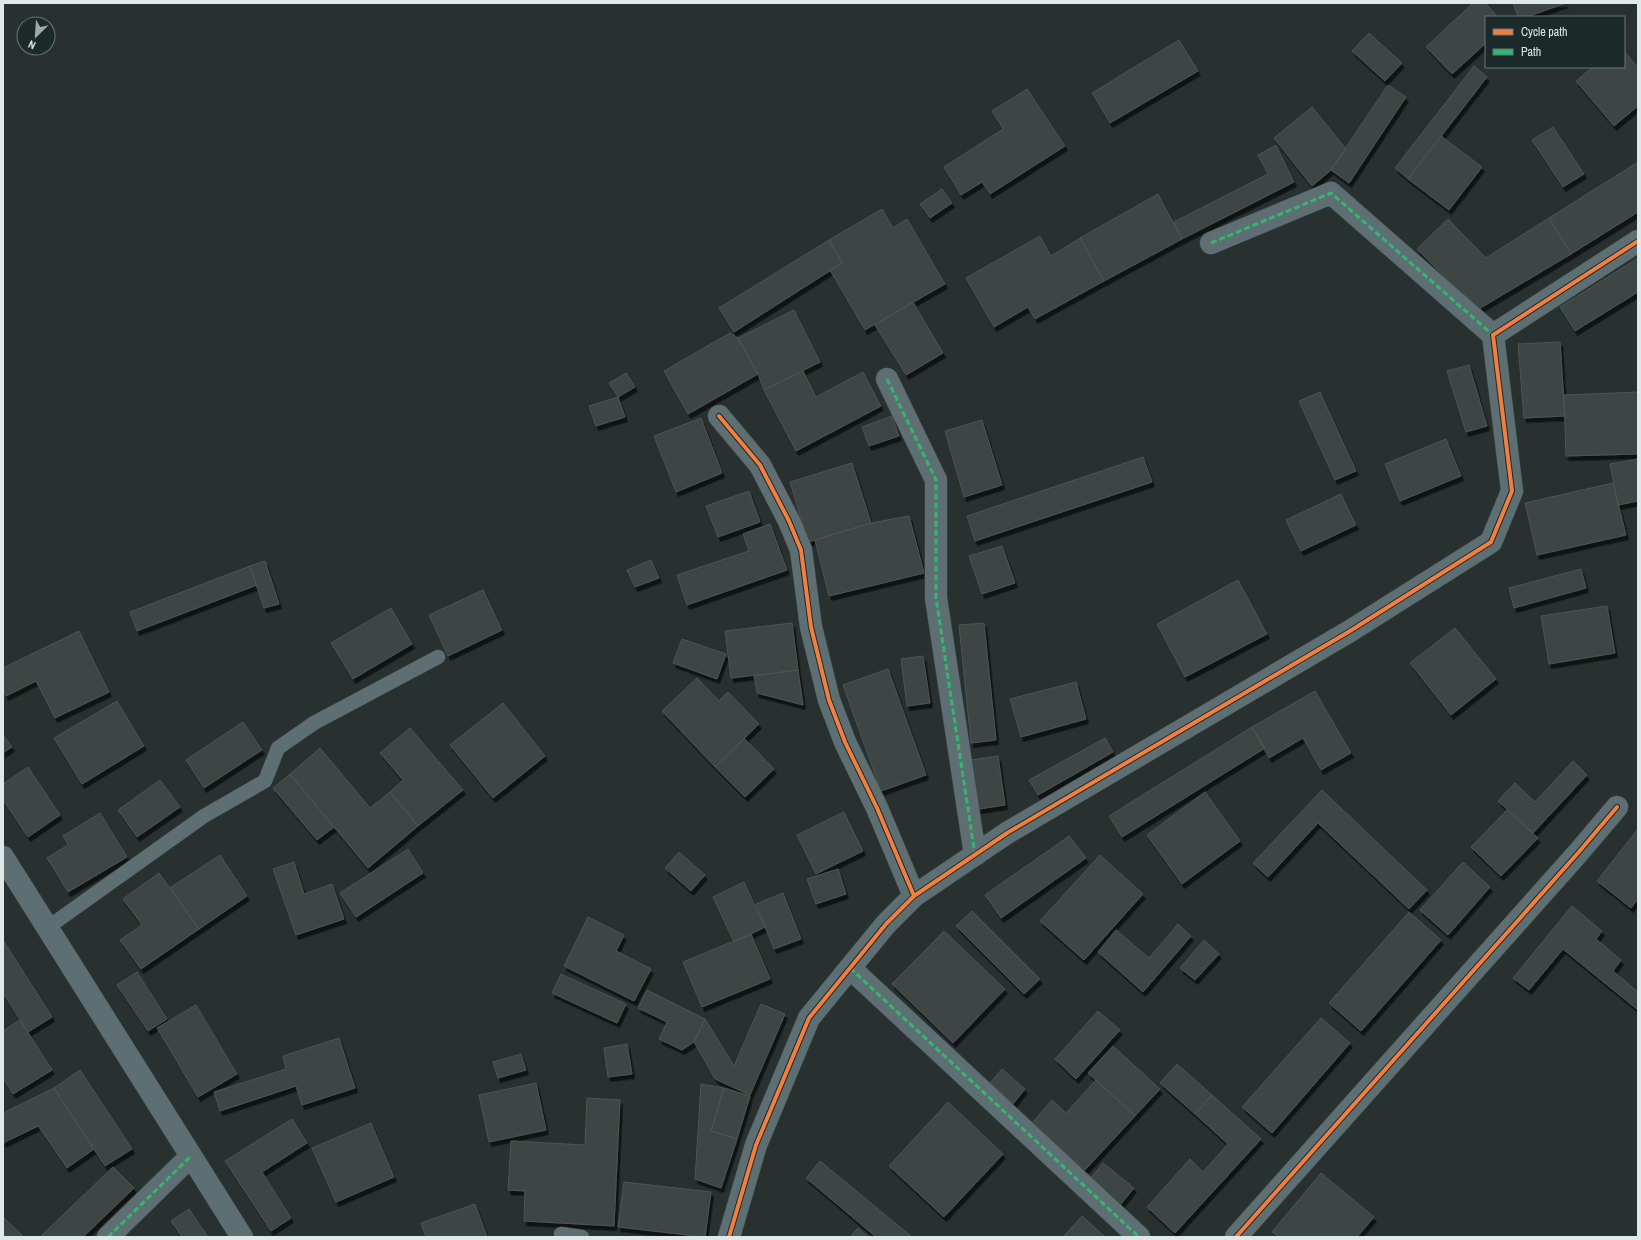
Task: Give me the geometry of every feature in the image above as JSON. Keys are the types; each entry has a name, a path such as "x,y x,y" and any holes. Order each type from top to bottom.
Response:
{"street":[{"path":"729,1237 756,1145 809,1018 886,924 914,896 1007,833 1350,631 1491,542 1512,491 1493,335 1331,193 1211,243"},
{"path":"1493,335 1638,241"},
{"path":"887,379 936,480 936,598 975,855"},
{"path":"719,416 760,465 801,550 811,627 829,700 845,742 877,808 914,896"},
{"path":"1236,1237 1573,859 1617,806"},
{"path":"3,857 242,1237"},
{"path":"850,968 1139,1237"},
{"path":"108,1237 191,1156"}],"lane":[{"path":"47,928 204,816 265,782 278,748 314,723 438,657"},
{"path":"561,1234 582,1237"}],"building":[{"path":"1473,3 1485,3 1497,16 1485,16 1485,44 1452,74 1426,47"},
{"path":"1513,3 1566,3 1529,16 1518,16"},
{"path":"1369,33 1402,63 1385,81 1352,51"},
{"path":"1179,40 1198,71 1110,123 1092,93"},
{"path":"1625,52 1638,68 1638,106 1614,126 1576,81 1592,68 1625,68"},
{"path":"1474,66 1487,77 1408,179 1395,168"},
{"path":"1388,85 1406,97 1349,183 1331,170"},
{"path":"1027,89 1065,146 990,194 982,182 961,195 944,167 1003,129 992,111"},
{"path":"1312,107 1346,149 1331,170 1312,186 1274,138"},
{"path":"1553,127 1584,174 1563,187 1532,140"},
{"path":"1441,136 1482,167 1449,210 1408,179"},
{"path":"1276,145 1294,182 1182,239 1174,222 1268,174 1258,155"},
{"path":"1638,162 1638,212 1571,254 1549,218"},
{"path":"942,189 952,203 930,218 920,204"},
{"path":"1158,194 1182,239 1104,281 1080,238"},
{"path":"882,209 893,228 907,219 945,284 865,330 830,270 842,263 829,240"},
{"path":"1549,218 1571,254 1477,310 1417,249 1448,219 1486,258"},
{"path":"1040,236 1051,256 1080,238 1104,281 1035,319 1028,307 994,327 966,278"},
{"path":"829,240 842,263 734,332 719,308"},
{"path":"1638,258 1638,292 1575,331 1560,307"},
{"path":"913,302 943,353 906,375 875,325"},
{"path":"794,310 820,362 764,390 758,374 738,338"},
{"path":"730,333 738,338 758,374 688,414 664,371"},
{"path":"1560,342 1565,416 1524,418 1518,344"},
{"path":"1469,365 1487,426 1466,432 1447,371"},
{"path":"803,371 816,397 863,372 881,406 796,451 764,390"},
{"path":"626,373 635,387 618,397 609,383"},
{"path":"1320,392 1356,471 1335,480 1299,401"},
{"path":"1638,392 1638,454 1566,456 1564,395"},
{"path":"618,397 625,417 596,426 589,406"},
{"path":"892,416 899,436 869,446 862,427"},
{"path":"701,418 722,473 676,492 654,436"},
{"path":"982,420 1002,485 964,497 945,431"},
{"path":"1446,439 1461,476 1400,501 1385,464"},
{"path":"1143,457 1152,482 975,541 967,516"},
{"path":"1638,459 1638,501 1618,505 1610,464"},
{"path":"852,463 871,523 808,542 790,482"},
{"path":"1613,483 1626,535 1537,555 1525,503"},
{"path":"749,491 760,522 718,537 706,506"},
{"path":"1341,494 1356,525 1301,551 1286,520"},
{"path":"909,516 924,573 829,596 815,540 871,523"},
{"path":"770,524 787,570 687,605 677,575 749,551 743,534"},
{"path":"1002,546 1015,583 982,594 969,556"},
{"path":"651,560 659,578 635,587 627,570"},
{"path":"265,561 279,604 264,608 250,566"},
{"path":"250,566 257,585 137,631 130,612"},
{"path":"1581,569 1586,588 1514,608 1509,588"},
{"path":"1238,580 1267,634 1185,677 1157,624"},
{"path":"483,590 502,630 448,656 429,615"},
{"path":"1607,606 1615,653 1549,664 1541,616"},
{"path":"391,608 412,644 353,679 331,643"},
{"path":"792,623 798,670 731,678 725,631"},
{"path":"984,623 996,740 971,743 959,625"},
{"path":"1455,628 1496,679 1451,715 1410,663"},
{"path":"79,631 109,692 55,718 36,681 6,696 3,690 3,668"},
{"path":"682,639 726,654 717,679 673,663"},
{"path":"923,656 930,703 907,706 901,659"},
{"path":"888,669 926,775 881,791 843,685"},
{"path":"798,670 803,705 757,693 754,676"},
{"path":"697,678 719,701 728,692 759,724 715,767 662,711"},
{"path":"1076,682 1086,719 1021,737 1010,699"},
{"path":"1315,691 1351,753 1321,770 1303,738 1269,758 1252,727"},
{"path":"117,701 144,746 82,784 54,738"},
{"path":"503,703 545,756 493,798 450,745"},
{"path":"243,722 262,750 204,788 186,760"},
{"path":"1252,727 1265,748 1122,837 1109,816"},
{"path":"410,728 463,790 418,826 390,792 403,780 380,753"},
{"path":"3,735 12,747 3,753"},
{"path":"744,738 774,769 745,797 715,767"},
{"path":"1105,738 1113,752 1038,795 1029,780"},
{"path":"320,748 370,808 390,792 418,826 368,868 290,774"},
{"path":"998,756 1005,805 979,809 971,760"},
{"path":"1573,761 1587,775 1533,833 1498,801 1515,783 1535,802"},
{"path":"28,767 60,815 28,837 3,800 3,784"},
{"path":"290,774 334,827 317,840 273,788"},
{"path":"160,780 180,807 137,837 118,810"},
{"path":"1322,790 1427,890 1409,909 1318,823 1268,877 1253,863"},
{"path":"1205,792 1240,841 1182,884 1147,835"},
{"path":"1507,810 1538,838 1501,876 1471,847"},
{"path":"844,812 863,851 816,874 797,835"},
{"path":"100,813 127,857 68,892 47,858 68,845 63,836"},
{"path":"1638,829 1638,899 1631,908 1597,881"},
{"path":"1069,836 1086,858 1001,918 985,895"},
{"path":"408,849 423,873 356,917 340,893"},
{"path":"679,852 705,875 691,891 665,868"},
{"path":"220,855 247,896 199,929 170,888"},
{"path":"1100,855 1143,894 1084,960 1040,921"},
{"path":"294,862 304,894 332,884 344,919 296,935 273,869"},
{"path":"1463,862 1490,887 1448,935 1420,910"},
{"path":"838,869 846,894 816,904 807,879"},
{"path":"159,873 199,929 141,969 120,940 142,925 123,899"},
{"path":"744,882 765,927 734,942 713,897"},
{"path":"783,893 801,939 774,949 756,904"},
{"path":"1572,906 1602,931 1596,939 1621,960 1613,971 1638,992 1638,1010 1563,949 1529,990 1513,978"},
{"path":"972,911 1040,979 1024,994 956,926"},
{"path":"1409,912 1441,940 1361,1031 1329,1003"},
{"path":"588,917 624,935 616,951 651,969 634,1001 564,966"},
{"path":"1178,924 1191,936 1143,992 1098,952 1116,930 1149,958"},
{"path":"944,931 1005,989 953,1043 892,984"},
{"path":"751,934 770,979 702,1007 683,962"},
{"path":"3,940 52,1017 28,1032 3,993"},
{"path":"1204,940 1219,954 1195,980 1180,968"},
{"path":"137,972 167,1019 148,1031 117,985"},
{"path":"561,974 626,1004 617,1023 552,993"},
{"path":"647,990 705,1019 694,1042 682,1050 659,1039 667,1022 638,1008"},
{"path":"761,1004 785,1014 750,1095 715,1079 694,1042 705,1019 734,1066"},
{"path":"196,1005 237,1074 198,1097 157,1028"},
{"path":"1098,1011 1120,1030 1076,1079 1055,1059"},
{"path":"1321,1018 1350,1043 1272,1133 1242,1107"},
{"path":"20,1020 52,1070 13,1094 3,1078 3,1031"},
{"path":"339,1038 355,1088 302,1105 296,1086 220,1111 214,1092 286,1069 283,1056"},
{"path":"627,1044 632,1074 608,1077 604,1048"},
{"path":"1113,1046 1160,1089 1135,1116 1088,1073"},
{"path":"521,1054 526,1070 498,1078 493,1062"},
{"path":"1177,1064 1212,1095 1195,1114 1160,1083"},
{"path":"1002,1069 1025,1089 1013,1104 990,1083"},
{"path":"80,1070 132,1149 105,1166 54,1088"},
{"path":"1096,1080 1135,1116 1085,1170 1032,1123 1052,1100 1066,1113"},
{"path":"536,1083 546,1130 489,1142 479,1095"},
{"path":"701,1084 724,1088 711,1131 737,1139 721,1188 695,1179"},
{"path":"54,1088 94,1149 67,1168 38,1126 3,1143 3,1113"},
{"path":"724,1088 750,1096 737,1139 711,1131"},
{"path":"1212,1095 1261,1139 1175,1233 1147,1207 1190,1159 1203,1172 1228,1144 1195,1114"},
{"path":"587,1098 620,1100 614,1226 524,1221 525,1191 508,1190 511,1141 585,1145"},
{"path":"948,1102 1003,1154 944,1217 889,1166"},
{"path":"292,1119 307,1143 262,1172 291,1218 271,1231 225,1161"},
{"path":"371,1123 394,1177 336,1202 312,1148"},
{"path":"820,1161 912,1237 876,1237 806,1178"},
{"path":"1103,1163 1134,1188 1120,1205 1089,1180"},
{"path":"113,1167 134,1188 83,1237 40,1237"},
{"path":"1321,1173 1374,1217 1357,1237 1279,1237 1272,1232"},
{"path":"624,1182 711,1192 705,1237 618,1227"},
{"path":"475,1204 487,1237 426,1237 421,1223"},
{"path":"189,1209 208,1237 182,1237 171,1221"},
{"path":"1082,1216 1105,1237 1063,1237"},
{"path":"3,1217 24,1237 3,1237"},
{"path":"858,1228 868,1237 850,1237"}],"marked path":[{"path":"1211,243 1331,193 1493,335"},
{"path":"887,379 936,480 936,598 975,855"},
{"path":"850,968 1139,1237"},
{"path":"108,1237 191,1156"}],"cycle path":[{"path":"729,1237 756,1145 809,1018 886,924 914,896 1007,833 1350,631 1491,542 1512,491 1493,335 1638,241"},
{"path":"719,416 760,465 789,521 801,550 811,627 829,700 845,742 877,808 914,896"},
{"path":"1236,1237 1578,853 1617,807"}]}
